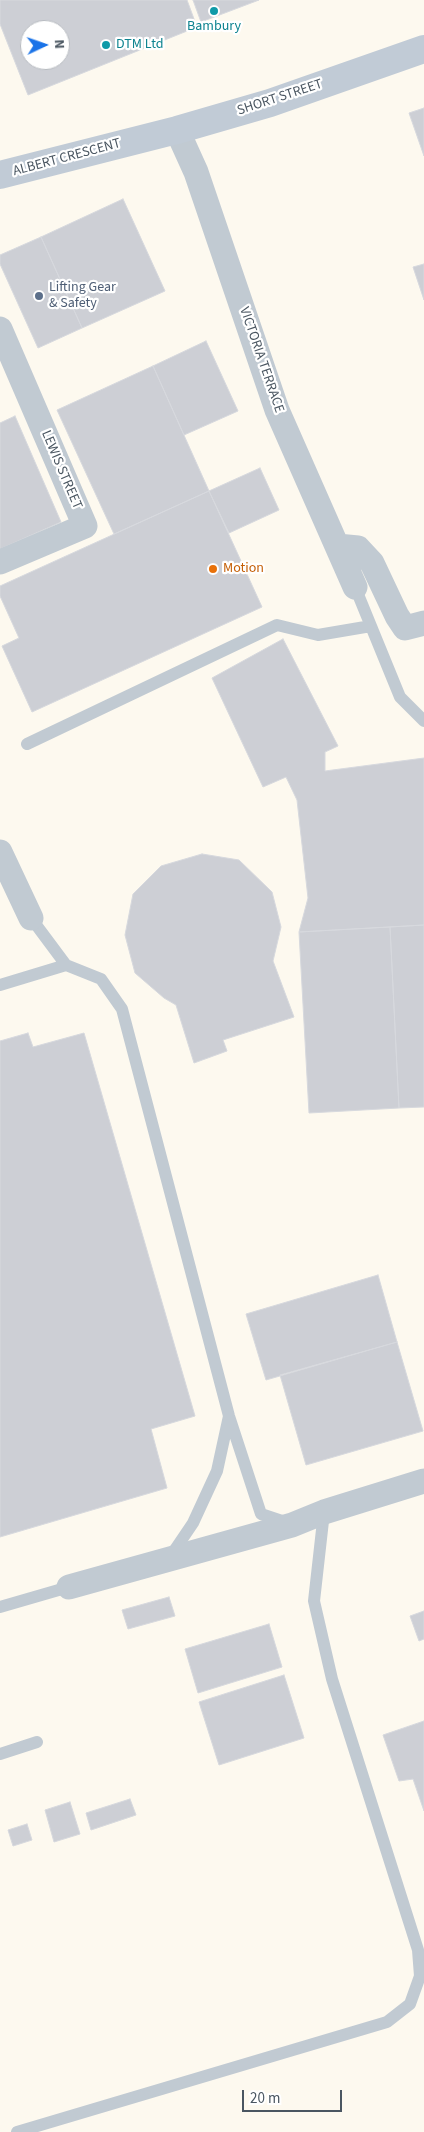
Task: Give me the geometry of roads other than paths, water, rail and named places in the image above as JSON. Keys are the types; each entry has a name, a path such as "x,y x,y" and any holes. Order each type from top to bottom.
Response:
{"street":[{"name":"SHORT STREET","path":"134,140 177,130 270,103 424,49"},
{"name":"VICTORIA TERRACE","path":"177,130 199,181 277,410 355,587"},
{"name":"ALBERT CRESCENT","path":"0,175 134,140"},
{"name":"LEWIS STREET","path":"0,329 85,526 0,562"},
{"path":"337,546 358,548 372,563 397,616 405,628 424,623"},
{"path":"0,852 31,918"},
{"path":"69,1587 292,1524 424,1481"}],"lane":[{"path":"355,587 400,696 424,722"},
{"path":"27,744 277,625 318,635 371,626"},
{"path":"31,918 66,965 101,980 122,1009 229,1416 261,1514 292,1524"},
{"path":"0,985 66,965"},
{"path":"170,1558 193,1524 218,1471 229,1416"},
{"path":"17,2132 387,2022 410,2004 420,1976 418,1950 332,1679 314,1601 324,1512"},
{"path":"0,1608 69,1587"},
{"path":"0,1754 37,1742"}],"place":[{"name":"Bambury","path":"214,11"},
{"name":"DTM Ltd","path":"106,45"},
{"name":"Lifting Gear & Safety","path":"39,296"},
{"name":"Motion","path":"213,569"}]}
